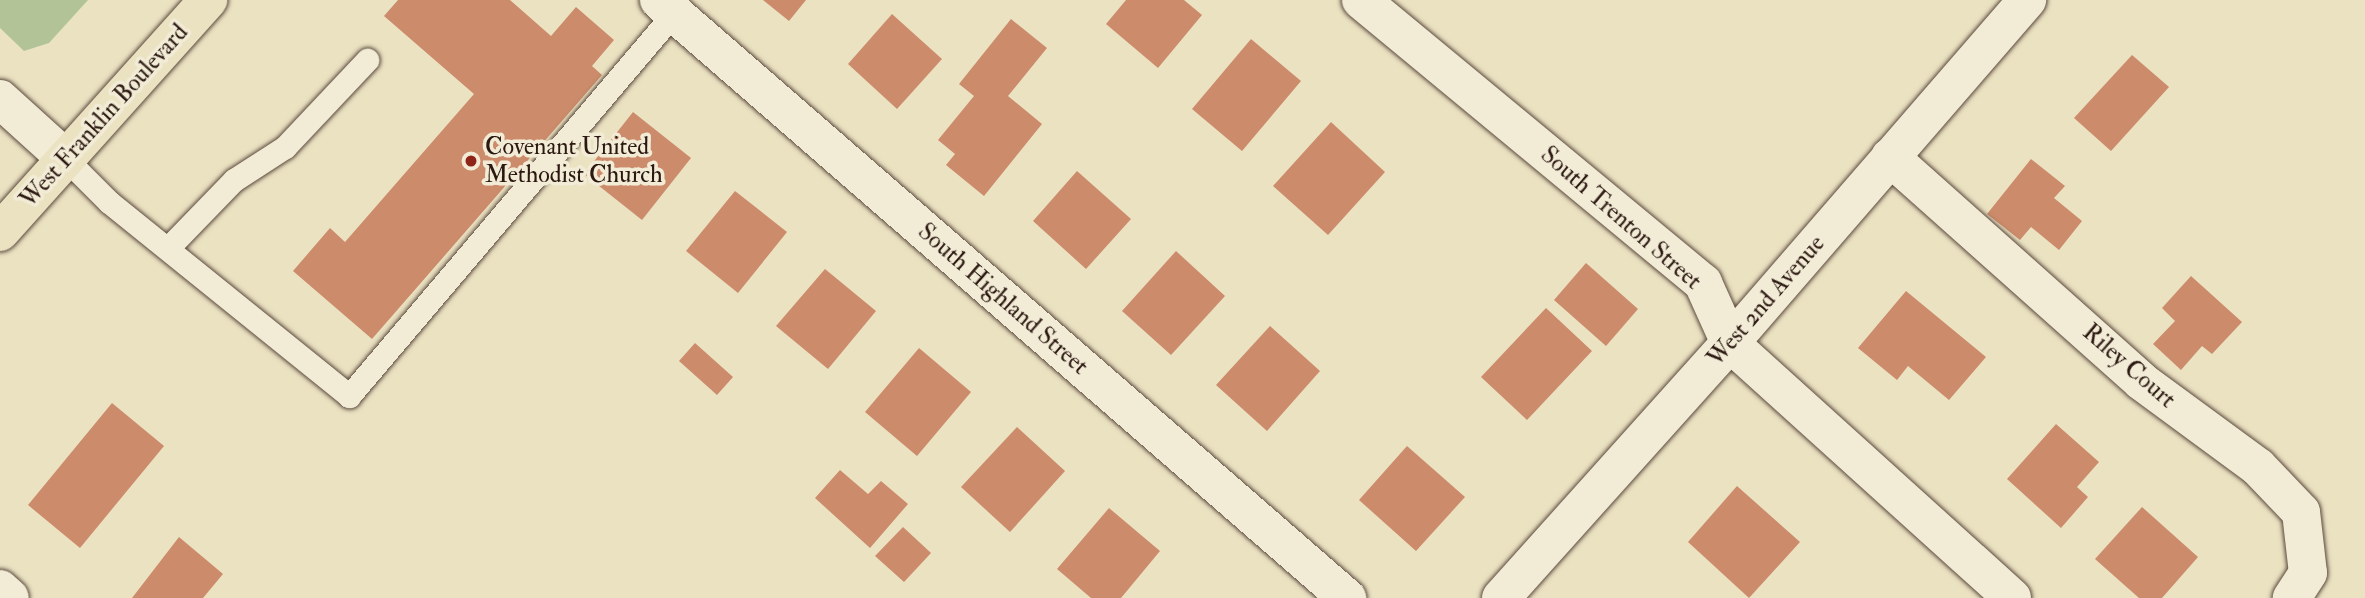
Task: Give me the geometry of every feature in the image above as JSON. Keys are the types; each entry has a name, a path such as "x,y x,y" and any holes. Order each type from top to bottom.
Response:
{"main road":[{"name":"West Franklin Boulevard","path":"0,232 64,157 208,0"}],"street":[{"name":"South Trenton Street","path":"1361,0 1703,283 1730,344 2012,598"},
{"name":"West 2nd Avenue","path":"1501,598 1730,344 2027,0"},
{"name":"South Highland Street","path":"666,7 1347,598"},
{"path":"0,99 64,157"},
{"name":"Riley Court","path":"1890,157 2141,381 2259,467 2301,512 2308,573 2292,598"},
{"path":"0,589 10,598"}],"lane":[{"path":"64,157 110,202 349,396 666,7"},
{"path":"168,248 234,180 285,147 367,60"}],"green space":[{"path":"0,0 88,0 49,43 24,51 0,28"}],"building":[{"name":"Covenant United Methodist Church","path":"398,0 510,0 551,36 576,7 614,40 592,66 602,75 372,339 293,271 330,228 345,242 474,94 384,16"},
{"path":"763,0 806,0 789,21"},
{"path":"1126,0 1184,0 1202,15 1158,68 1106,24"},
{"path":"892,14 942,59 897,109 848,64"},
{"path":"1011,19 1047,48 1008,96 1042,124 984,196 946,165 955,154 938,140 974,96 959,84"},
{"path":"1251,39 1301,81 1242,151 1192,109"},
{"path":"2132,55 2169,87 2111,151 2074,118"},
{"path":"633,112 691,158 642,220 584,174"},
{"path":"1331,122 1385,172 1328,235 1273,186"},
{"path":"2031,159 2065,186 2054,198 2082,221 2059,250 2031,227 2020,240 1987,214"},
{"path":"1077,171 1131,219 1086,269 1033,221"},
{"path":"735,191 787,232 738,293 686,251"},
{"path":"1176,251 1225,296 1171,355 1122,311"},
{"path":"1586,263 1638,309 1606,346 1554,300"},
{"path":"825,269 876,311 828,369 776,326"},
{"path":"2191,276 2242,322 2212,354 2202,346 2181,370 2153,344 2175,321 2162,308"},
{"path":"1906,291 1986,357 1949,400 1908,366 1897,380 1858,348"},
{"path":"1546,308 1592,351 1527,420 1481,377"},
{"path":"1270,326 1320,371 1267,431 1216,385"},
{"path":"695,343 733,377 717,395 679,361"},
{"path":"919,348 971,392 917,456 865,412"},
{"path":"112,403 164,446 80,548 28,505"},
{"path":"2056,424 2099,462 2077,487 2088,497 2061,528 2007,479"},
{"path":"1017,427 1065,471 1010,532 961,487"},
{"path":"1407,446 1465,497 1416,551 1359,500"},
{"path":"840,470 868,494 881,481 908,504 870,548 815,498"},
{"path":"1737,486 1800,542 1749,598 1688,542"},
{"path":"2142,507 2198,557 2162,598 2139,598 2095,559"},
{"path":"1109,508 1160,551 1121,598 1091,598 1057,569"},
{"path":"903,527 931,553 904,582 875,556"},
{"path":"179,537 223,574 203,598 132,598"}],"place":[{"name":"Covenant United Methodist Church","path":"471,161"}]}
